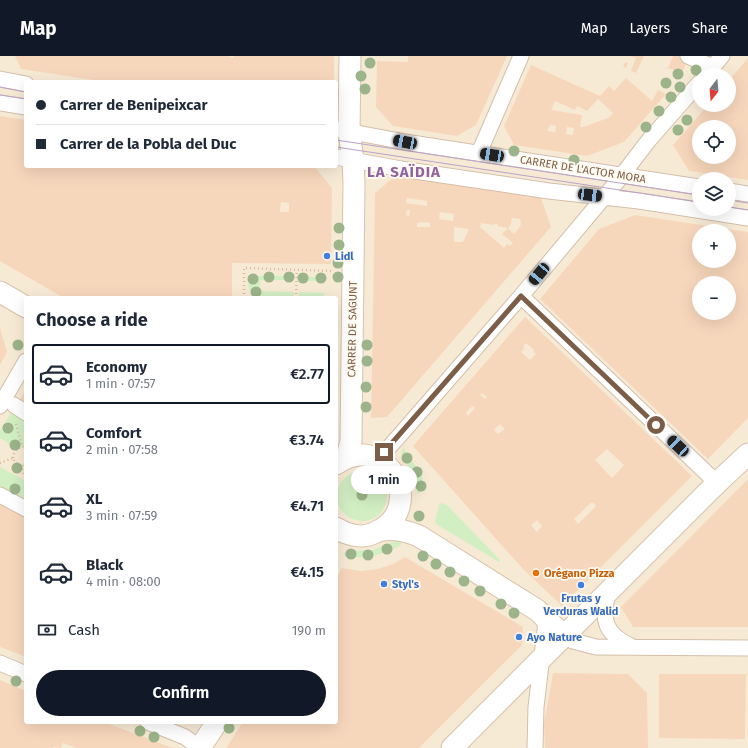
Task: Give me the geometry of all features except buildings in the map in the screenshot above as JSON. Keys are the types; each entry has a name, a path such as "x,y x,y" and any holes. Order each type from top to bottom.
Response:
{"street":[{"name":"CARRER DE SAGUNT","path":"342,461 351,441 345,158 343,130 350,56"},
{"path":"479,153 521,56"},
{"path":"688,56 713,66"},
{"path":"0,79 24,84"},
{"path":"419,536 402,516 400,507 400,489 397,480 388,466 376,458 384,452 400,435 521,296 622,175 649,140 692,91"},
{"path":"0,103 24,107"},
{"name":"CARRER DE L'ACTOR MORA","path":"343,130 405,142 692,186"},
{"name":"CARRER DE L'ACTOR MORA","path":"345,158 401,169 534,188 608,192 639,201 748,218"},
{"path":"736,192 748,194"},
{"path":"0,292 24,306"},
{"path":"521,296 717,483"},
{"path":"13,408 24,368"},
{"path":"452,748 717,483 748,454"},
{"name":"CARRER DE SAGUNT","path":"342,461 358,455 376,458"},
{"path":"0,495 24,508"},
{"path":"382,530 390,524 400,507"},
{"path":"338,529 346,534 358,536 370,535 391,528 404,530 419,536 517,596 537,610 564,636 573,641 596,647 748,648"},
{"path":"608,593 605,611 608,627 613,636 619,641 632,647"},
{"path":"535,748 536,707 546,619"},
{"path":"0,663 24,673"},
{"path":"513,687 524,684 531,688 534,694 536,707"},
{"path":"153,724 185,737 200,748 216,724"}],"path":[{"path":"244,296 244,268 333,271"},
{"path":"296,296 297,270"},
{"path":"22,467 15,463 13,458 17,449 24,447"},
{"path":"0,463 13,458"},
{"path":"24,464 22,467 24,475"}],"shaded area":[{"path":"0,56 748,56 748,748 0,748"}],"green space":[{"path":"259,276 294,276 294,280 260,280 260,291 294,292 294,296 259,296 254,294 249,289 249,282 252,278"},
{"path":"299,276 321,277 326,281 299,281"},
{"path":"299,292 325,293 323,296 299,296"},
{"path":"12,411 24,418 24,447 17,449 0,438 0,431"},
{"path":"404,447 406,453 420,471 422,477 423,491 417,494 417,485 413,472 401,454"},
{"path":"0,467 24,480 24,501 0,488"},
{"path":"362,471 376,475 383,482 387,496 383,510 376,517 371,519 362,521 348,517 341,510 339,505 338,491 341,482 348,475 353,473"},
{"path":"441,503 447,505 500,560 499,562 436,524 435,521 439,505"},
{"path":"395,541 401,542 401,545 387,552 366,557 343,556 345,552 348,551 373,550"}],"tram line":[{"path":"0,87 24,92"},
{"path":"0,95 24,99"},
{"path":"338,140 692,194"},
{"path":"338,147 692,201"},
{"path":"736,201 748,203"},
{"path":"736,208 748,210"}],"place":[{"name":"Lidl","path":"327,256"},
{"name":"Orégano Pizza","path":"536,573"},
{"name":"Styl's","path":"384,584"},
{"name":"Frutas y Verduras Walid","path":"581,585"},
{"name":"Ayo Nature","path":"519,637"}],"district":[{"name":"LA SAÏDIA","path":"404,172"}],"route":[{"path":"384,452 521,296 656,425"}]}
